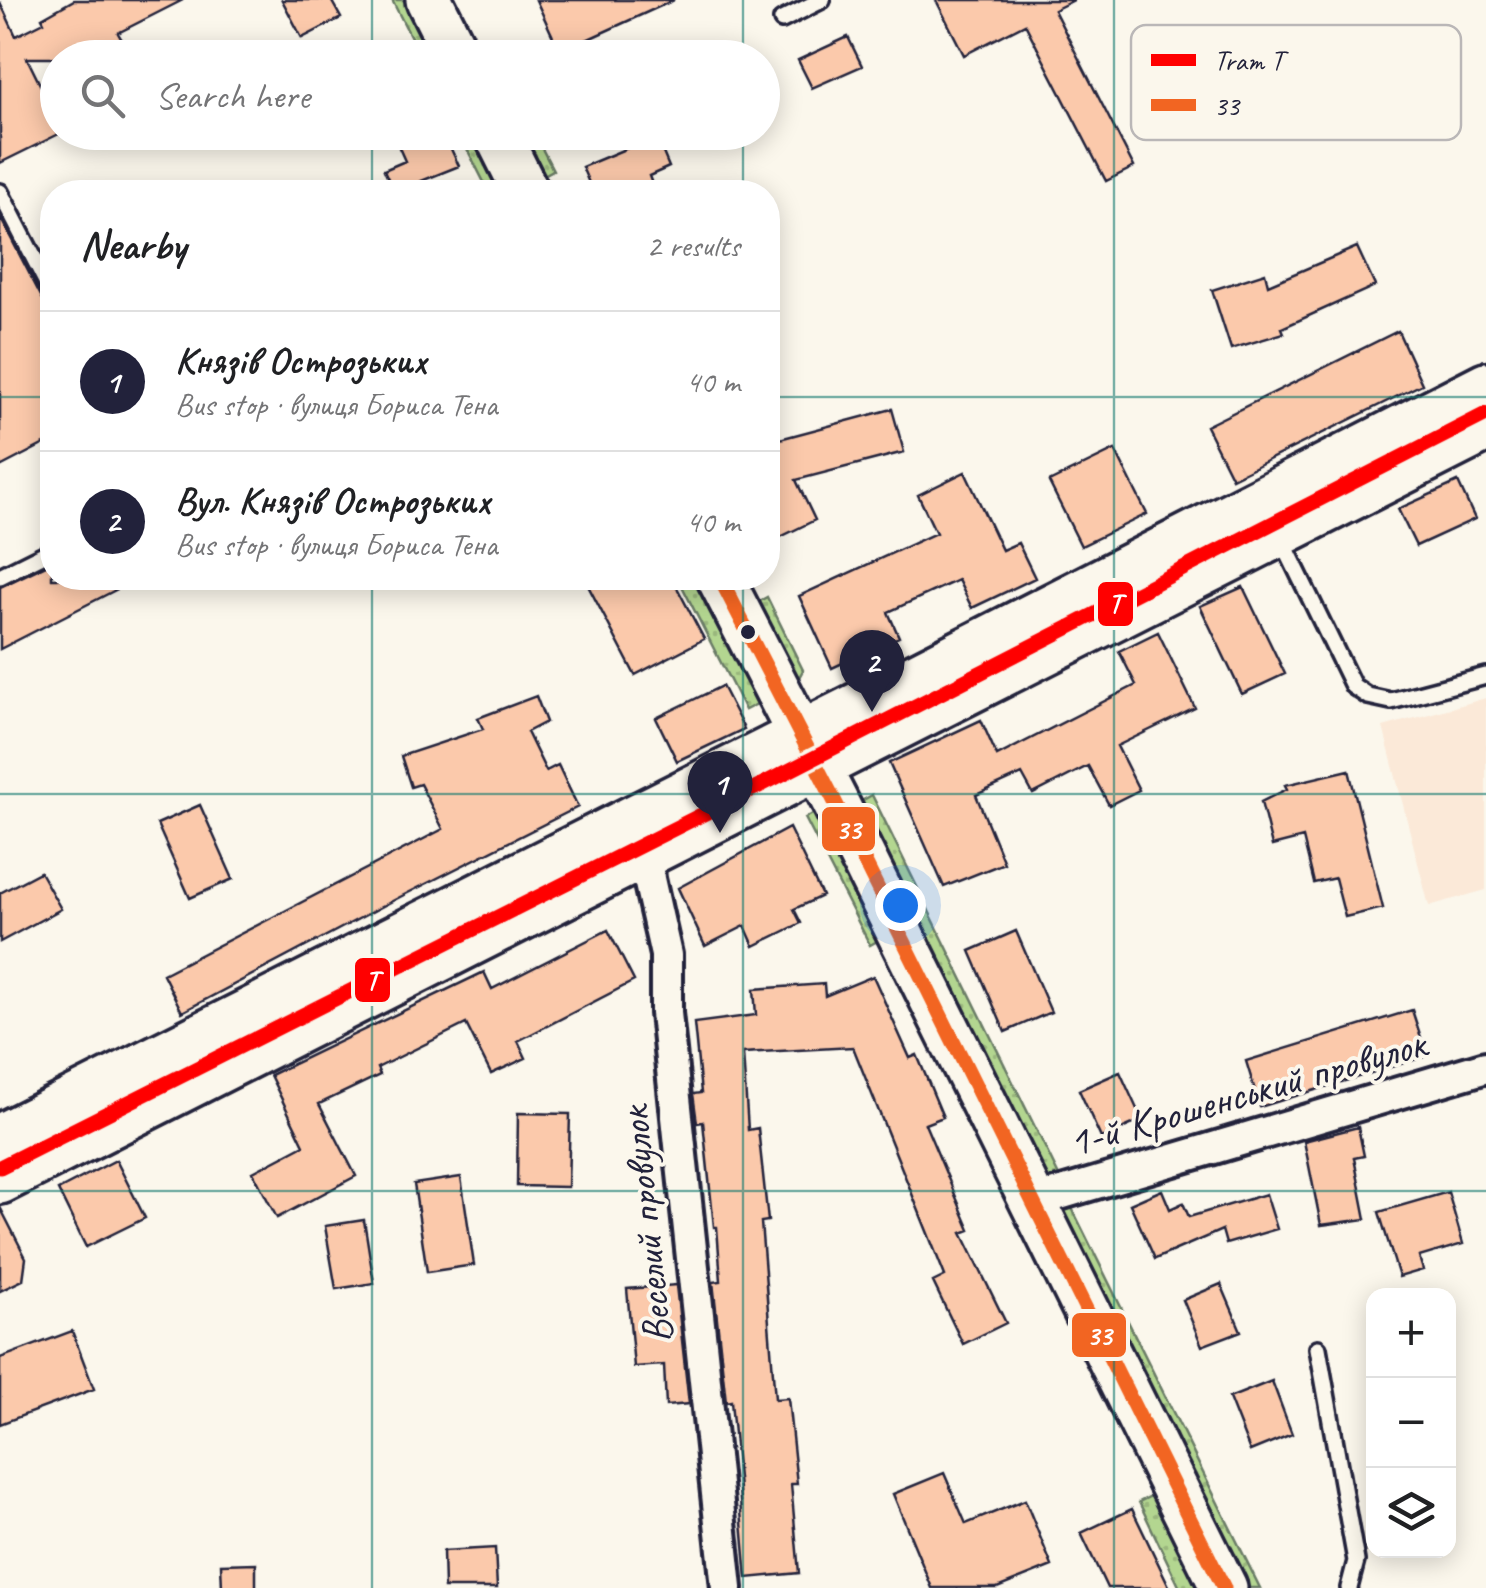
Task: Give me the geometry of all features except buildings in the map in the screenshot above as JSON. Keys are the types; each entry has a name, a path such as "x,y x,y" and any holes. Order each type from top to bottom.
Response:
{"street":[{"path":"430,0 449,40"},
{"path":"505,150 520,180"},
{"path":"8,1146 647,855 810,752 1486,385"},
{"path":"8,1146 810,752 1279,534 1486,429"},
{"path":"726,590 1224,1588"},
{"name":"Веселий провулок","path":"647,855 666,955 666,1013 727,1588"},
{"name":"1-й Крошенський провулок","path":"1032,1202 1486,1068"}],"lane":[{"path":"782,20 822,0"},
{"path":"0,192 40,270"},
{"path":"1279,534 1353,686 1368,696 1391,701 1486,676"},
{"path":"0,576 40,556"},
{"path":"1318,1348 1356,1561 1349,1588"}],"shaded area":[{"path":"1486,698 1486,890 1429,906 1383,727"}],"green space":[{"path":"392,0 404,0 424,40 412,40"},
{"path":"468,150 480,150 495,180 483,180"},
{"path":"529,150 543,150 553,170 542,176"},
{"path":"684,590 701,590 759,703 745,710"},
{"path":"767,597 803,670 796,683 756,603"},
{"path":"872,795 1063,1184 1050,1189 858,803"},
{"path":"817,812 879,940 870,945 805,818"},
{"path":"1068,1200 1260,1588 1247,1588 1056,1203"},
{"path":"1155,1494 1201,1588 1180,1588 1139,1502"}],"tram line":[{"name":"Т","path":"0,1167 763,784 1486,414"}],"transit line":[{"name":"33","path":"726,590 1224,1588"}],"place":[{"name":"Вул. Князів Острозьких","path":"872,712"},
{"name":"Князів Острозьких","path":"720,833"}]}
